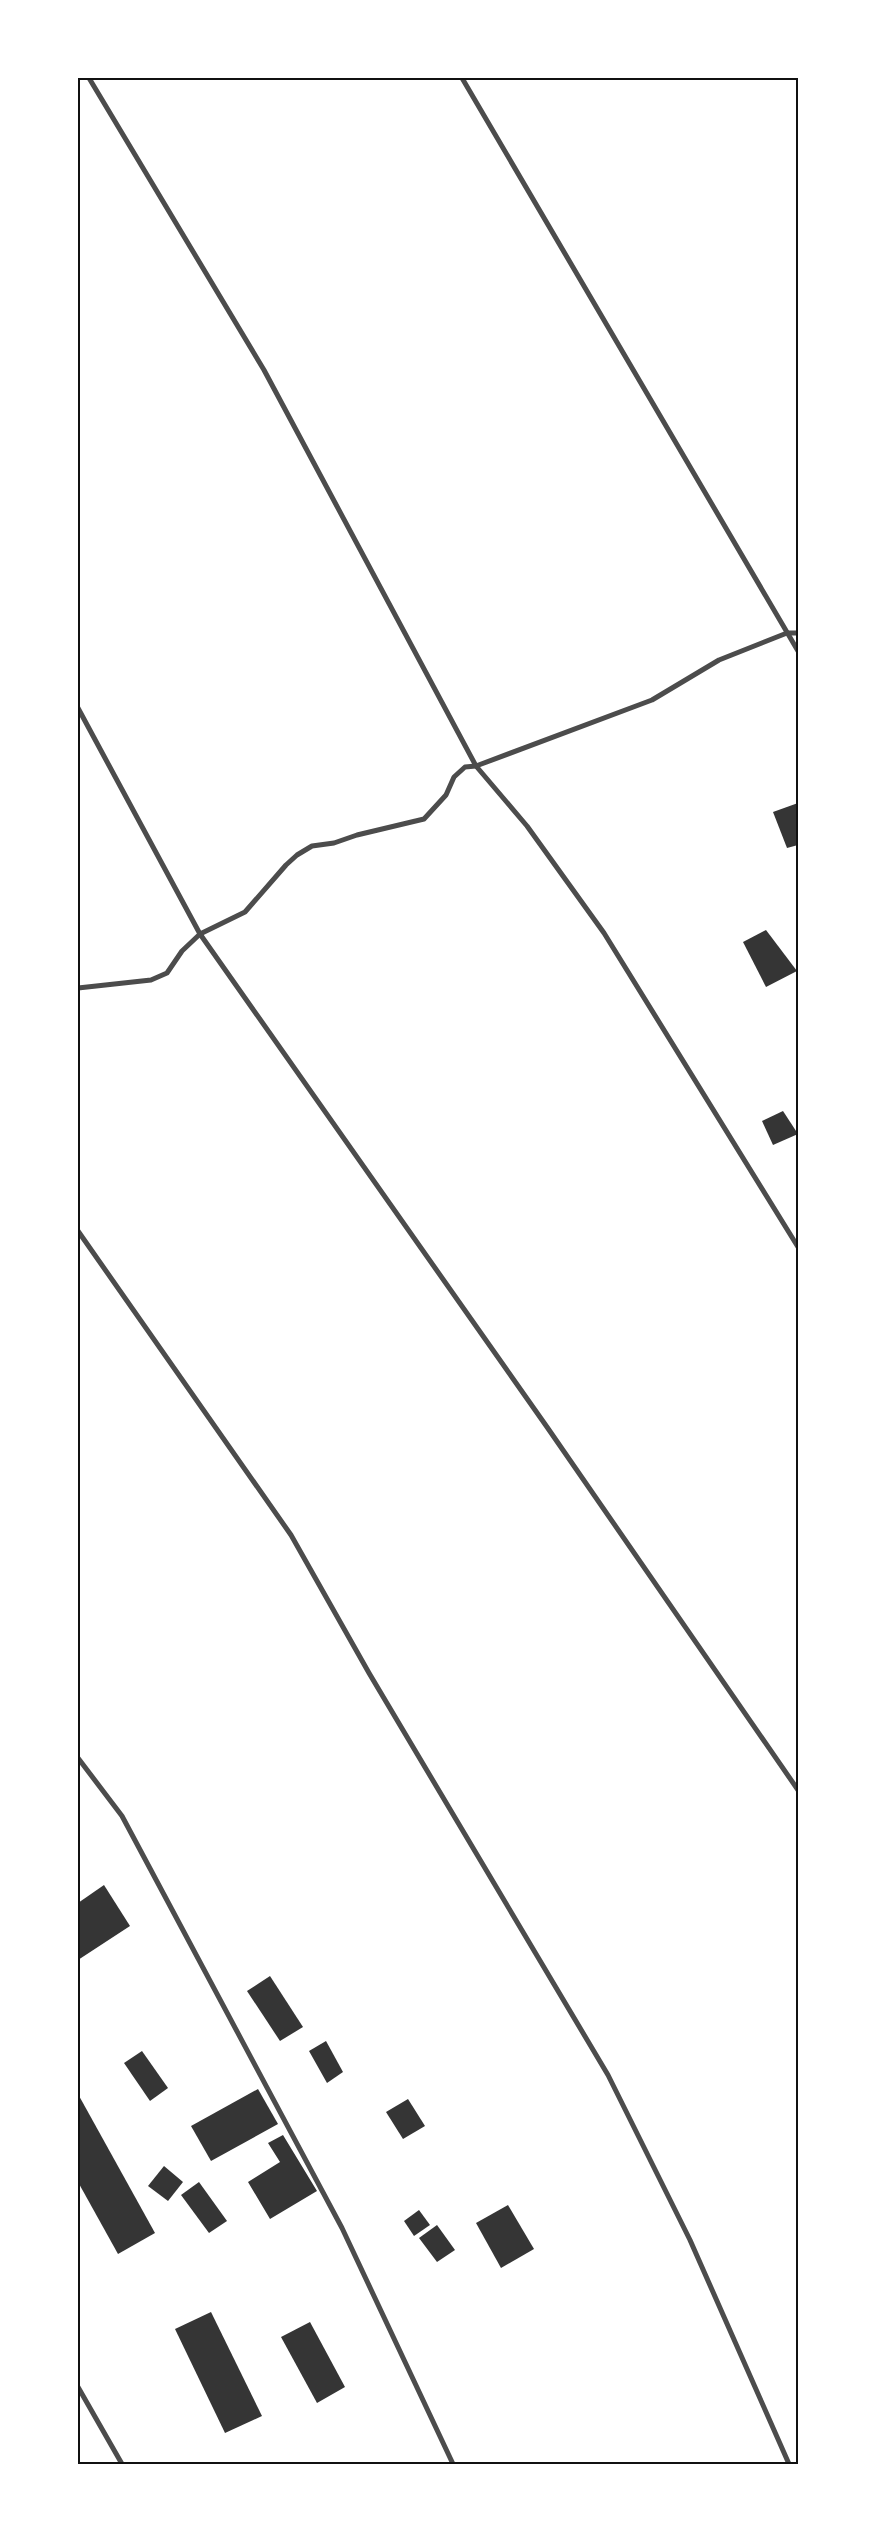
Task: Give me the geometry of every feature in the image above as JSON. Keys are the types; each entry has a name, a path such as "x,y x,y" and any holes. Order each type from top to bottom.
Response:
{"street":[{"path":"89,78 264,370 476,766 527,826 604,933 798,1246"},
{"path":"462,78 798,652"},
{"path":"78,988 152,980 167,972 182,951 200,934 245,912 286,865 312,846 334,843 358,835 424,819 446,795 459,770 465,767 476,766 652,700 719,660 787,633 798,633"},
{"path":"78,708 200,934 547,1426 798,1790"},
{"path":"78,1231 291,1535 369,1673 608,2075 690,2240 789,2464"},
{"path":"78,1758 122,1816 342,2228 453,2464"},
{"path":"78,2387 122,2464"}],"building":[{"path":"798,803 798,845 787,848 773,812"},
{"path":"766,930 797,971 766,987 743,942"},
{"path":"783,1111 798,1134 773,1145 762,1121"},
{"path":"104,1885 130,1926 78,1960 78,1903"},
{"path":"270,1976 303,2027 280,2041 247,1991"},
{"path":"326,2041 343,2072 327,2083 309,2051"},
{"path":"142,2051 168,2088 150,2101 124,2063"},
{"path":"258,2089 278,2124 211,2161 191,2126"},
{"path":"78,2094 155,2233 118,2254 78,2182"},
{"path":"408,2099 425,2126 403,2139 386,2112"},
{"path":"283,2135 317,2191 270,2219 248,2182 280,2162 268,2143"},
{"path":"164,2166 183,2182 168,2201 148,2186"},
{"path":"199,2182 227,2221 209,2233 181,2195"},
{"path":"508,2205 534,2249 501,2268 476,2223"},
{"path":"419,2210 430,2225 414,2236 404,2221"},
{"path":"437,2225 455,2250 437,2262 419,2238"},
{"path":"211,2312 262,2416 225,2433 175,2329"},
{"path":"310,2322 345,2387 317,2403 281,2337"}]}
